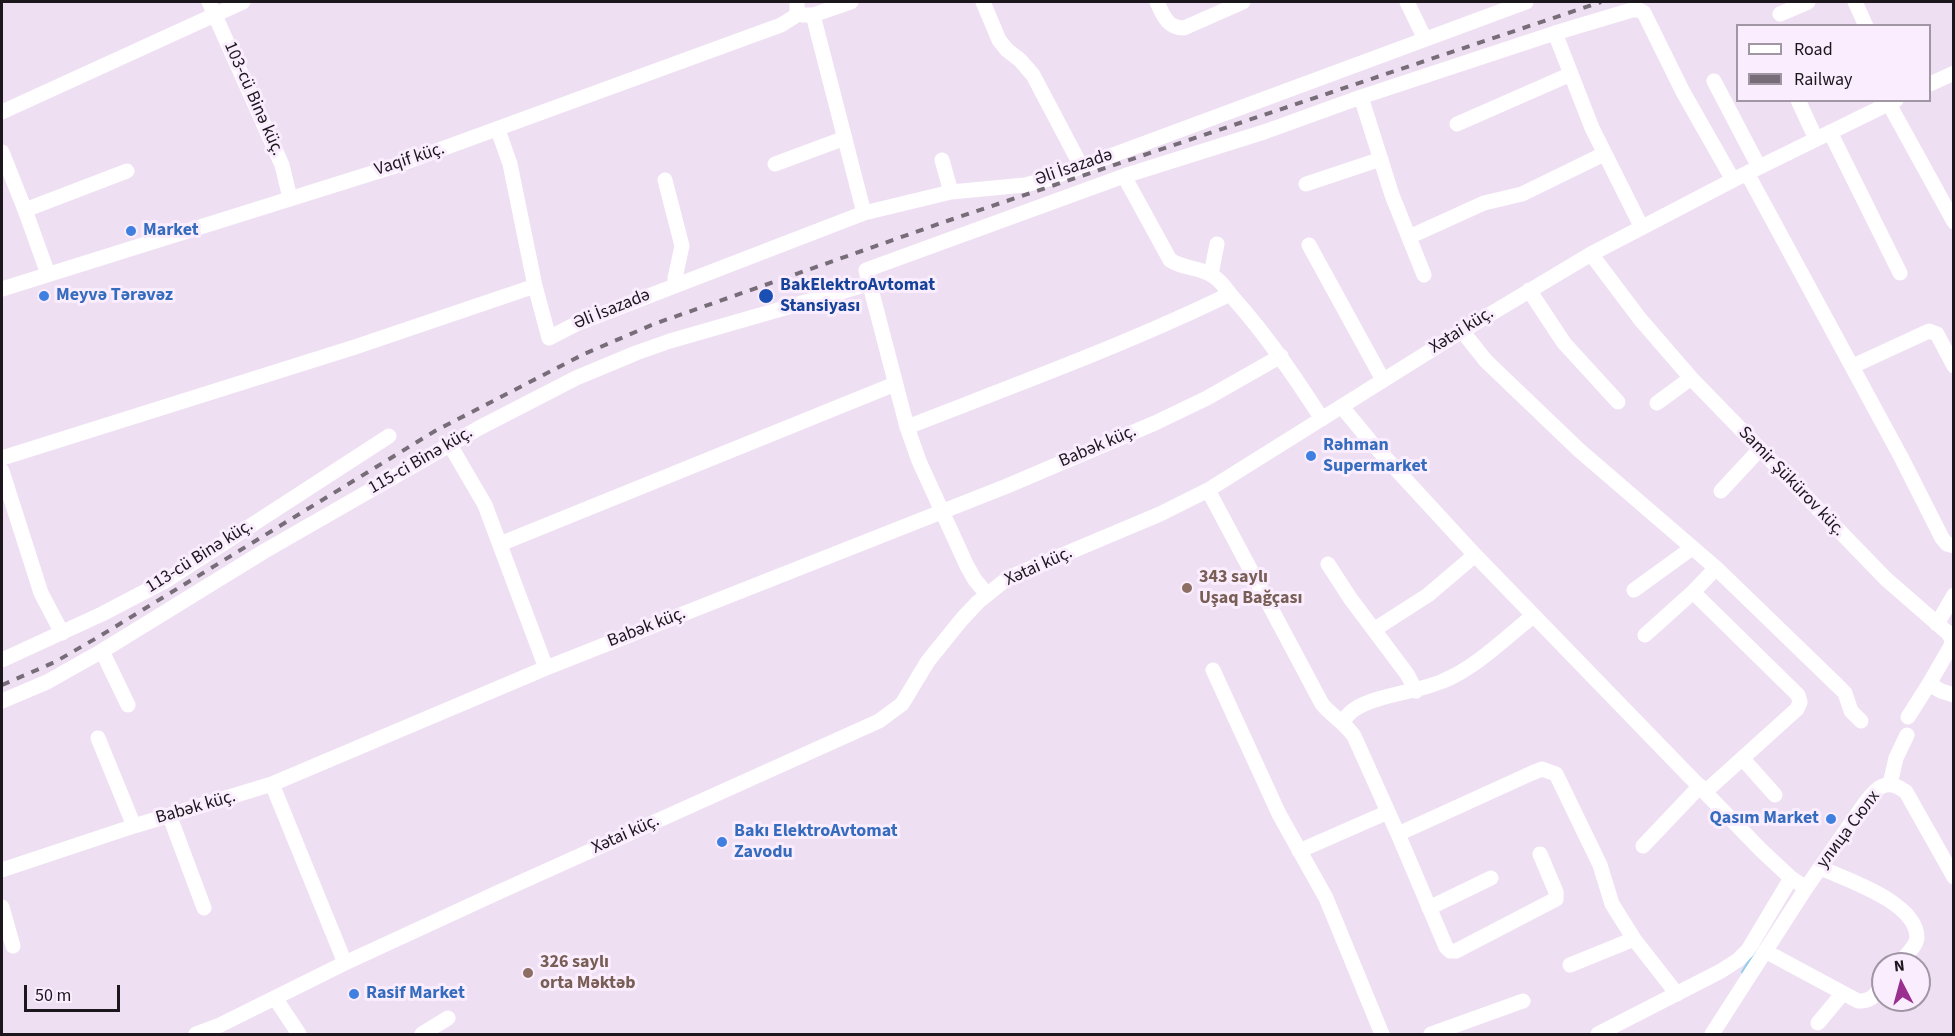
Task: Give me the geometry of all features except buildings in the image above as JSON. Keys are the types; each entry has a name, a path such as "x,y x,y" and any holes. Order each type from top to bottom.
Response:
{"street":[{"path":"2,112 212,8 243,2"},
{"path":"797,8 813,15 851,2"},
{"path":"983,2 999,40 1033,75 1081,166"},
{"path":"1157,2 1169,25 1176,28 1184,28 1243,2"},
{"path":"1407,2 1425,39"},
{"name":"Əli İsazadə","path":"535,286 549,338 576,324 676,284 864,213 951,192 1025,184 1048,179 1425,39 1493,7 1526,2"},
{"path":"1780,14 1808,2"},
{"path":"1855,2 1865,24"},
{"name":"103-cü Binə küç.","path":"212,8 282,165 291,198"},
{"name":"Vaqif küç.","path":"2,289 395,166 498,130 781,26 792,20 797,8"},
{"path":"987,594 967,566 942,513 907,427 866,270 1124,176 1264,132 1361,97 1620,12 1639,10 1644,14 1683,92 1746,173 1853,366 1942,538 1947,544 1953,546"},
{"path":"813,15 864,213"},
{"path":"1555,33 1604,154 1641,226"},
{"path":"1931,83 1953,73"},
{"path":"1457,124 1571,74"},
{"path":"1714,81 1746,173"},
{"path":"1361,97 1392,195 1425,275"},
{"path":"1799,102 1823,135 1900,273"},
{"path":"1893,102 1953,222"},
{"name":"Xətai küç.","path":"196,1035 345,963 879,721 902,704 940,645 962,619 987,594 1008,578 1160,514 1208,490 1462,331 1591,254 1746,173 1893,102"},
{"path":"2,459 355,347 535,286 510,165 498,130"},
{"path":"775,164 845,138"},
{"path":"2,152 48,274"},
{"path":"1409,237 1484,203 1522,194 1604,154"},
{"path":"1306,184 1381,159"},
{"path":"942,160 951,192"},
{"path":"25,210 127,171"},
{"path":"1124,176 1170,260 1178,265 1211,274 1281,356 1322,419"},
{"path":"665,180 682,246 675,278 676,284"},
{"path":"1211,274 1217,244"},
{"path":"1309,245 1383,381"},
{"name":"Samir Şükürov küç.","path":"1591,254 1640,319 1691,378 1886,579 1952,639 1951,646 1929,684"},
{"name":"115-ci Binə küç.","path":"2,701 47,682 102,651 263,552 450,445 576,378 636,353 868,284"},
{"path":"1529,290 1564,343 1618,402"},
{"path":"907,427 1089,356 1195,312 1230,294"},
{"path":"1462,331 1485,361 1579,450 1716,568 1845,693 1851,711 1861,722"},
{"path":"1853,366 1929,332 1936,334 1953,366"},
{"name":"Babək küç.","path":"2,870 134,826 272,784 546,668 942,513 1155,423 1208,398 1281,356"},
{"path":"1657,403 1691,378"},
{"path":"500,544 895,384"},
{"path":"1342,407 1371,442 1475,555 1761,850 1791,878 1806,888"},
{"name":"113-cü Binə küç.","path":"2,660 62,633 167,580 389,436"},
{"path":"450,445 484,505 546,668"},
{"path":"1721,491 1760,449"},
{"path":"2,471 41,593 62,633"},
{"path":"1208,490 1322,704 1354,736 1446,947 1450,951 1456,951 1556,898 1556,892 1540,854"},
{"path":"1634,590 1692,548"},
{"path":"1375,629 1428,595 1475,555"},
{"path":"1328,564 1350,598 1407,674 1416,691"},
{"path":"1645,635 1716,568"},
{"path":"1643,846 1703,789 1743,759 1797,709 1800,702 1798,695 1693,592"},
{"path":"1937,624 1953,595"},
{"path":"1342,722 1355,708 1416,691 1461,672 1533,615"},
{"path":"102,651 128,705"},
{"path":"1213,670 1279,814 1326,898 1382,1035"},
{"path":"1908,717 1929,684 1953,695"},
{"path":"1890,784 1896,758 1907,735"},
{"path":"98,738 134,826"},
{"path":"1743,759 1775,795"},
{"path":"1398,834 1532,773 1542,770 1551,771 1561,781 1600,865 1609,896 1634,939 1677,994"},
{"path":"272,784 345,963"},
{"name":"улица Сюлх","path":"1712,1035 1806,888 1874,791 1890,784 1906,792 1953,877"},
{"path":"1299,851 1388,812"},
{"path":"170,816 204,908"},
{"path":"1821,868 1884,896 1906,913 1915,928 1917,938 1909,952"},
{"path":"1429,908 1491,878"},
{"path":"1598,1035 1720,971 1743,955 1791,878"},
{"path":"2,907 13,946"},
{"path":"1570,965 1634,939"},
{"path":"1765,951 1858,1001 1866,1002 1871,1000"},
{"path":"1818,1023 1843,993"},
{"path":"275,998 299,1035"},
{"path":"1431,1035 1523,1001"},
{"path":"422,1035 448,1018"}],"waterway":[{"path":"1743,972 1755,953"}],"railway":[{"path":"2,685 55,662 100,636 435,431 584,354 654,324 947,221 1601,2"}],"place":[{"name":"Market","path":"131,231"},
{"name":"Meyvə Tərəvəz","path":"44,296"},
{"name":"BakElektroAvtomat Stansiyası","path":"766,296"},
{"name":"Rəhman Supermarket","path":"1311,456"},
{"name":"343 saylı Uşaq Bağçası","path":"1187,588"},
{"name":"Qasım Market","path":"1831,819"},
{"name":"Bakı ElektroAvtomat Zavodu","path":"722,842"},
{"name":"326 saylı orta Məktəb","path":"528,973"},
{"name":"Rasif Market","path":"354,994"}]}
